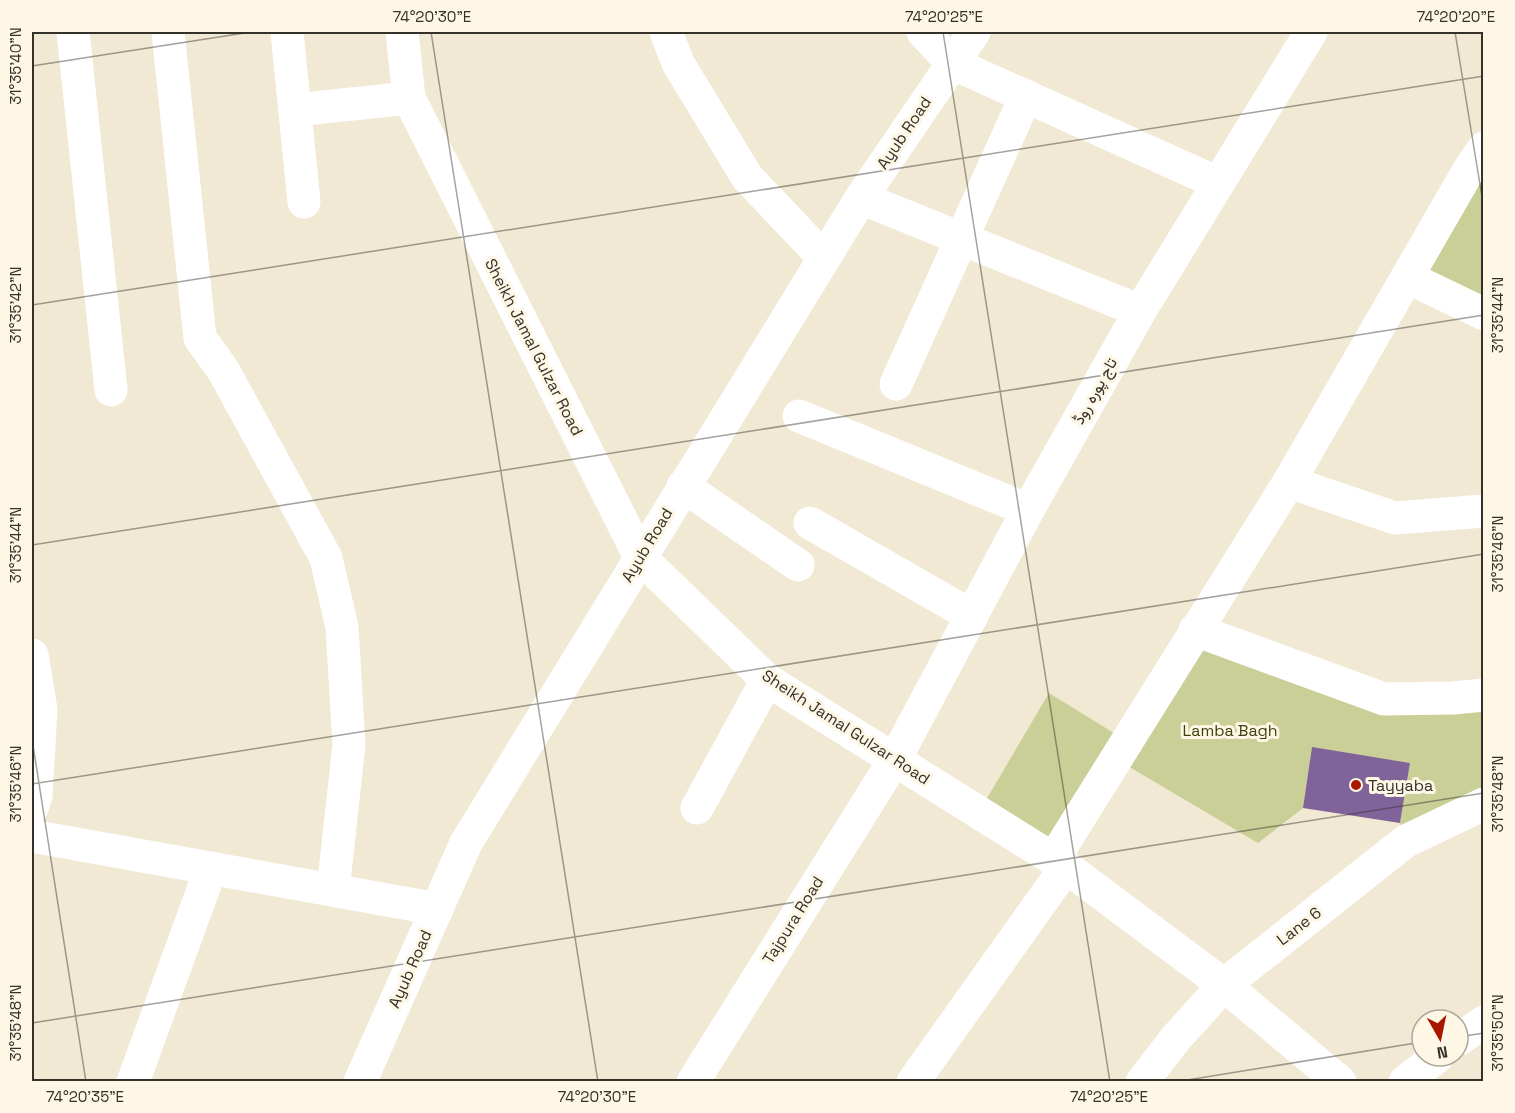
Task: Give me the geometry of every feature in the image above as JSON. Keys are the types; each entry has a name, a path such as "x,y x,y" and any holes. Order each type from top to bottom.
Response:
{"street":[{"path":"73,32 111,390"},
{"path":"168,32 200,338 223,369 326,558 342,627 349,745 333,890"},
{"path":"287,32 304,202"},
{"path":"295,110 409,98 402,32"},
{"path":"666,32 678,63 747,177 824,258"},
{"path":"923,32 952,63 1218,183"},
{"name":"Ayub Road","path":"360,1082 466,843 861,198 974,32"},
{"name":"تاج پورہ روڈ","path":"895,759 1028,510 1140,311 1311,32"},
{"path":"896,384 1026,96"},
{"name":"Sheikh Jamal Gulzar Road","path":"409,98 640,557 767,680 1059,863 1224,985 1340,1082"},
{"path":"913,1082 1059,863 1195,630 1288,482 1407,277 1479,164"},
{"path":"861,198 1140,311"},
{"path":"1407,277 1484,314"},
{"path":"799,416 1028,510"},
{"path":"1288,482 1395,519 1484,512"},
{"path":"684,486 798,565"},
{"path":"810,523 972,616"},
{"path":"1195,630 1384,699 1484,695"},
{"path":"32,655 41,710 33,800"},
{"path":"697,808 767,680"},
{"name":"Tajpura Road","path":"693,1082 895,759"},
{"name":"Lane 6","path":"1142,1082 1176,1038 1224,985 1406,841 1484,804"},
{"path":"32,836 436,909"},
{"path":"133,1082 211,868"},
{"path":"1470,1032 1484,1022"},
{"path":"1405,1082 1423,1068"}],"green space":[{"path":"1483,177 1483,314 1407,277"},
{"name":"Lamba Bagh","path":"1195,630 1384,699 1483,695 1483,804 1406,841 1400,823 1410,763 1312,748 1303,808 1258,843 1116,759 1062,846 986,800 1049,693 1127,741"}],"building":[{"name":"Tayyaba","path":"1312,747 1410,763 1400,823 1303,808"}],"place":[{"name":"Tayyaba","path":"1356,785"}]}
